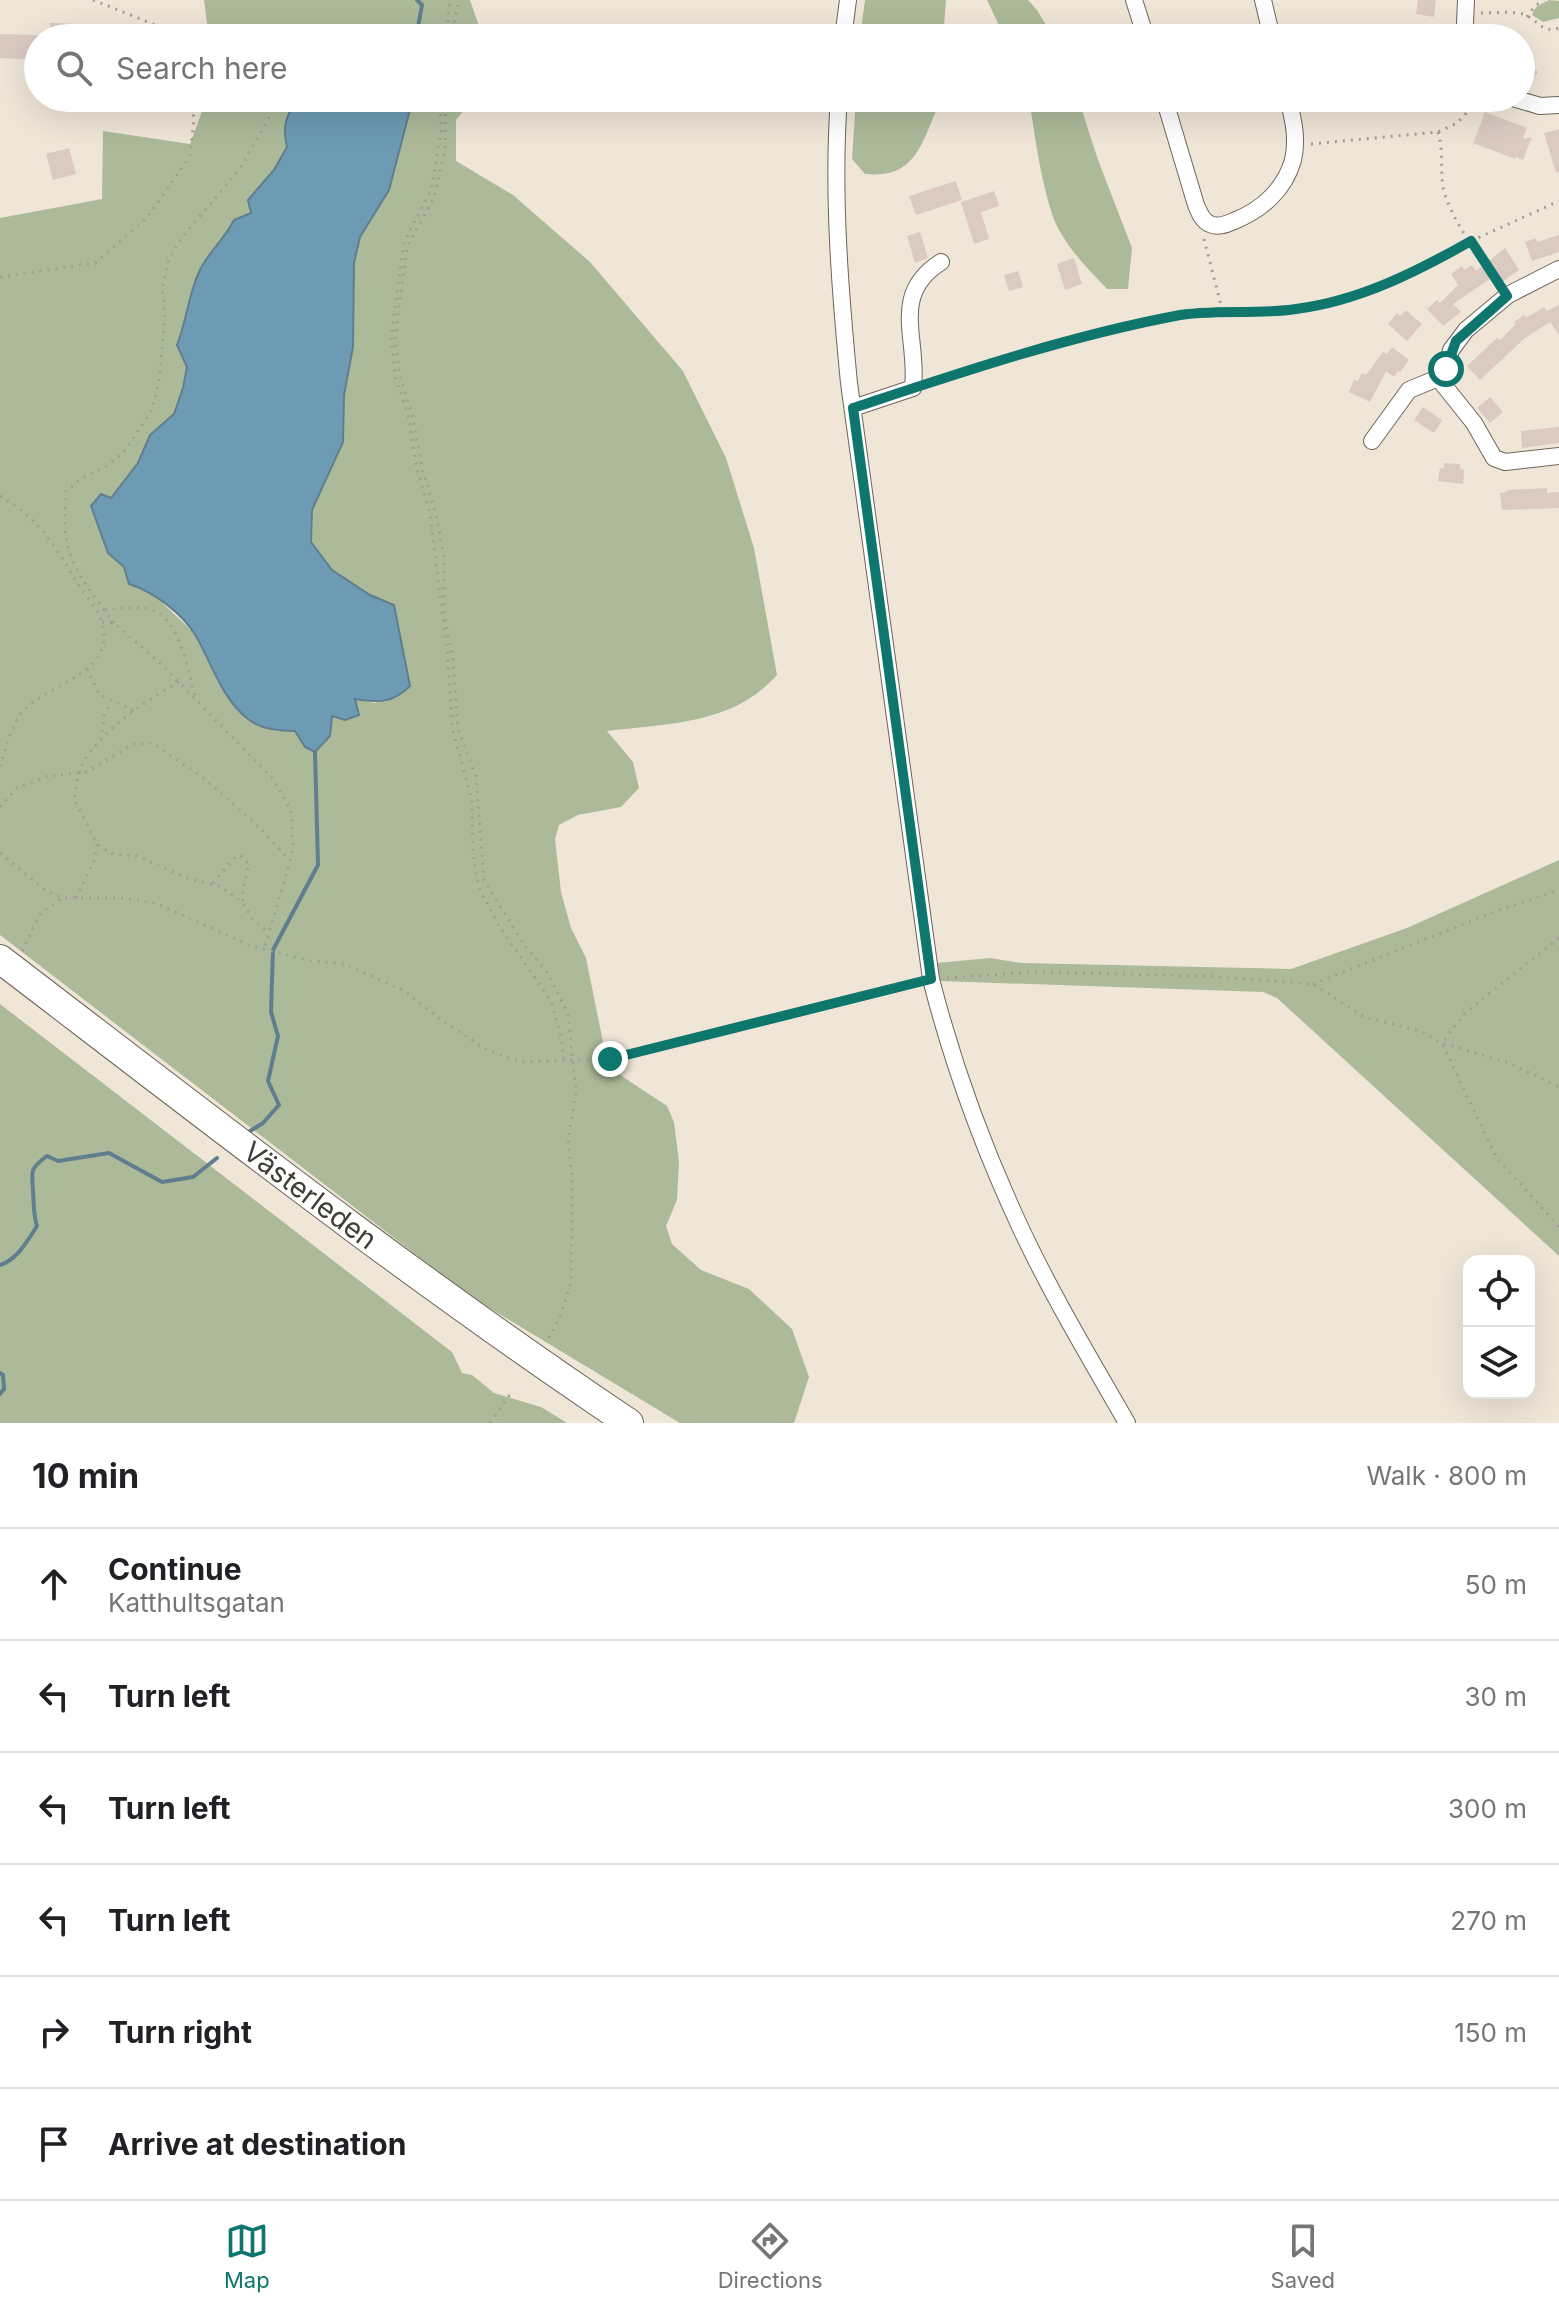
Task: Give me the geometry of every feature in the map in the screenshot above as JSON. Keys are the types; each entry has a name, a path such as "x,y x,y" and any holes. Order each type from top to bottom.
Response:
{"highway":[{"name":"Västerleden","path":"7,962 373,1257 610,1423"},
{"name":"Västerleden","path":"7,962 326,1209 462,1309 629,1423"}],"street":[{"path":"845,24 848,0"},
{"path":"1134,0 1142,24"},
{"path":"1263,0 1269,24"},
{"path":"1535,105 1559,105"},
{"path":"839,112 838,195 844,331 931,979 945,1032 981,1136 1022,1232 1127,1423"},
{"path":"1168,112 1196,205 1208,224 1224,225 1262,207 1284,181 1295,145 1292,112"},
{"path":"853,408 913,388 909,314 912,294 930,269 941,262"},
{"path":"1372,441 1409,390 1438,378 1446,369 1456,341 1507,296 1559,269"},
{"path":"1438,378 1474,423 1494,458 1505,462 1559,456"}],"path":[{"path":"93,0 153,24"},
{"path":"449,24 450,0"},
{"path":"453,24 459,0"},
{"path":"1527,17 1544,0"},
{"path":"1466,6 1520,14 1542,28 1559,28"},
{"path":"0,277 95,263 146,219 190,156 193,112"},
{"path":"265,949 293,850 291,811 273,779 179,682 114,623 89,589 71,554 66,536 66,491 124,452 152,410 160,376 165,312 162,289 169,259 183,236 239,170 272,112"},
{"path":"442,112 431,190 404,242 391,337 395,376 409,418 416,466 430,513 453,732 472,800 473,853 479,888 499,926 551,1001 564,1060"},
{"path":"444,112 445,148 434,198 407,247 395,339 400,376 413,418 444,559 444,611 453,660 458,729 476,776 484,880 525,946 549,975 568,1014 576,1092 568,1139 572,1178 571,1282 561,1315 544,1344"},
{"path":"1295,145 1438,132 1457,123 1468,112"},
{"path":"1438,132 1443,151 1443,186 1448,204 1507,296"},
{"path":"913,388 1052,344 1179,315 1299,309 1348,297 1425,267 1471,241 1559,201"},
{"path":"1208,224 1203,240 1224,314"},
{"path":"0,496 40,526 57,548 102,622 103,648 87,669 34,702 20,715 0,766"},
{"path":"83,594 89,589"},
{"path":"105,610 154,610 162,616 176,633 197,701"},
{"path":"102,622 114,623"},
{"path":"87,669 99,694 134,711"},
{"path":"179,682 148,699 101,742 83,763 74,799 97,844 113,854 137,856 189,879 213,883 243,903 252,919 269,933"},
{"path":"101,742 104,716 111,702"},
{"path":"0,807 17,788 48,776 87,772 133,744 152,743 205,779 260,828 289,861"},
{"path":"76,898 95,859 97,844"},
{"path":"0,853 45,890 62,898 121,898 156,903 237,940 311,961 344,964 403,990 487,1050 521,1062 610,1059 931,979 1032,972 1204,976 1313,984 1499,910 1559,890"},
{"path":"213,883 236,856 245,859 249,864 243,887 243,903"},
{"path":"7,962 41,913 62,898"},
{"path":"1442,1043 1465,1013 1559,938"},
{"path":"1313,984 1364,1017 1420,1031 1442,1043 1509,1063 1559,1087"},
{"path":"1442,1043 1496,1157 1559,1227"},
{"path":"490,1423 513,1390"}],"green space":[{"path":"204,0 470,0 478,24 207,24"},
{"path":"865,0 946,0 944,24 862,24"},
{"path":"987,0 1028,0 1046,24 998,24"},
{"path":"1549,0 1559,1 1559,18 1543,22 1532,15 1536,7"},
{"path":"202,112 291,112 289,141 284,155 248,200 251,213 234,220 195,281 177,345 187,367 174,414 150,435 138,463 111,499 91,506 108,553 124,567 129,584 150,591 194,633 223,689 278,731 295,731 305,747 332,715 354,699 375,703 410,686 394,605 370,595 332,570 311,542 312,510 343,442 344,395 353,347 354,263 360,237 389,190 409,112 463,112 456,120 456,161 513,195 590,262 683,371 726,458 754,548 777,675 740,704 720,713 676,723 607,731 633,762 639,788 621,807 578,815 559,825 555,839 561,892 571,928 586,958 608,1067 667,1106 674,1122 679,1162 677,1200 666,1226 672,1244 701,1270 749,1289 792,1329 809,1377 794,1423 680,1423 471,1297 0,935 0,218 102,199 103,131 190,144"},
{"path":"855,112 935,112 914,156 896,171 865,174 852,159"},
{"path":"1031,112 1083,112 1132,248 1128,289 1107,289 1075,254 1056,225 1041,171"},
{"path":"1559,860 1559,1256 1277,998 1263,992 940,981 937,963 990,958 1022,963 1291,969 1407,928"},
{"path":"0,1004 452,1352 462,1373 472,1375 494,1393 541,1407 567,1423 0,1423"}],"water":[{"path":"290,112 409,112 389,190 360,237 354,263 353,347 344,395 343,442 312,510 311,542 332,570 370,595 394,605 410,686 385,700 355,699 359,715 345,720 332,716 330,736 315,752 305,747 295,731 258,725 239,711 224,691 196,636 183,619 157,598 129,584 124,567 108,553 91,506 101,494 111,498 138,463 150,435 174,414 187,367 177,345 195,281 234,220 251,213 248,200 274,170 287,147 286,121"}],"building":[{"path":"1418,0 1436,0 1434,17 1416,14"},
{"path":"0,34 24,35 24,59 0,58"},
{"path":"1485,112 1527,128 1523,139 1532,137 1523,160 1473,143"},
{"path":"1559,129 1559,172 1556,172 1544,133"},
{"path":"69,148 76,174 53,180 46,154"},
{"path":"956,181 962,200 916,215 909,196"},
{"path":"994,191 999,206 981,212 989,239 974,244 961,202"},
{"path":"920,232 928,258 915,263 907,236"},
{"path":"1559,235 1559,252 1532,261 1525,242 1536,238 1537,242"},
{"path":"1505,248 1519,270 1502,282 1497,274 1453,304 1461,312 1443,326 1427,309 1437,300 1440,303 1458,285 1451,274 1462,266 1464,270 1472,265 1476,271"},
{"path":"1074,258 1082,284 1065,290 1057,264"},
{"path":"1018,271 1023,287 1009,291 1004,275"},
{"path":"1559,305 1559,335 1550,322 1525,338 1480,380 1467,366 1497,338 1500,340 1524,315 1526,318 1544,307 1547,311"},
{"path":"1406,310 1422,324 1407,341 1388,324 1397,313 1400,316"},
{"path":"1392,347 1409,360 1400,372 1394,377 1386,371 1370,402 1349,392 1354,380 1358,381 1362,373 1366,375 1383,352 1387,354"},
{"path":"1490,397 1503,412 1490,423 1477,408"},
{"path":"1423,407 1442,420 1434,433 1414,420"},
{"path":"1559,427 1559,443 1522,448 1521,431"},
{"path":"1444,463 1460,464 1460,469 1464,470 1463,484 1438,481"},
{"path":"1547,488 1547,493 1559,492 1559,508 1502,510 1500,493"}],"waterway":[{"path":"417,0 422,5 419,24"},
{"path":"247,1133 263,1123 279,1105 268,1081 278,1036 271,1012 273,950 318,865 315,752"},
{"path":"0,1265 17,1254 37,1226 32,1175 37,1164 47,1156 58,1161 109,1153 162,1182 193,1177 217,1158"},
{"path":"0,1373 3,1375 4,1389 0,1394"}],"route":[{"path":"610,1059 931,979 853,408 1052,344 1117,328 1179,315 1248,314 1299,309 1348,297 1425,267 1471,241 1507,296 1456,341 1446,369"}]}
